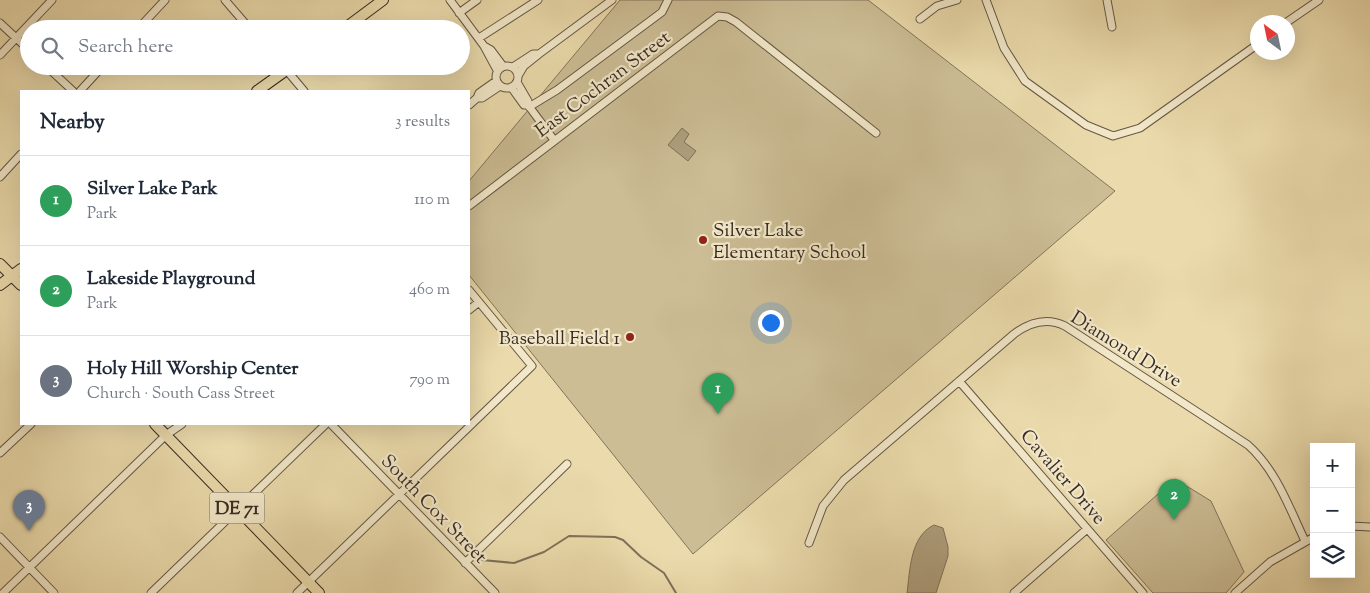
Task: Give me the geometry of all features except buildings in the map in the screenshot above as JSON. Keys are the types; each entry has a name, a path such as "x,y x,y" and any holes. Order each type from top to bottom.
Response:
{"main road":[{"path":"356,20 383,0"},
{"path":"258,90 278,75"},
{"path":"0,264 20,284"},
{"path":"0,285 20,270"},
{"name":"DE 71","path":"156,425 319,593"}],"street":[{"path":"33,20 52,0"},
{"path":"146,20 165,0"},
{"path":"225,0 242,20"},
{"path":"450,0 465,20"},
{"path":"460,13 477,0"},
{"path":"479,38 538,0"},
{"path":"515,82 524,66 612,0"},
{"path":"528,106 557,90 662,12 668,0"},
{"path":"920,18 937,6 956,0"},
{"path":"986,0 1004,48 1025,81 1086,125 1113,136 1140,128 1250,50"},
{"path":"1107,0 1112,27"},
{"path":"1295,16 1319,0"},
{"name":"East Cochran Street","path":"470,205 713,18 722,16 736,22 876,133"},
{"path":"0,23 20,42"},
{"path":"470,26 484,46 491,50 500,68 498,83"},
{"path":"0,55 20,34"},
{"path":"500,68 513,67 533,54 539,54"},
{"path":"513,67 515,82 524,105 528,106 554,140"},
{"path":"56,75 72,90"},
{"path":"81,90 95,75"},
{"path":"292,75 303,90"},
{"path":"470,104 479,94 498,83 515,82"},
{"path":"0,177 20,155"},
{"path":"297,593 532,366 470,291"},
{"path":"470,309 479,302"},
{"name":"Diamond Drive","path":"809,543 818,515 836,488 959,381 1029,324 1045,321 1060,323 1248,445 1266,463 1305,541"},
{"name":"Cavalier Drive","path":"959,381 1143,593"},
{"path":"0,453 30,425"},
{"path":"3,593 166,435 181,425"},
{"path":"151,593 325,425"},
{"name":"South Cox Street","path":"331,425 495,593"},
{"path":"465,563 567,464"},
{"path":"1355,526 1370,527"},
{"path":"1014,593 1087,529"},
{"path":"0,537 54,593"},
{"path":"1235,593 1270,562 1310,539"}],"shaded area":[{"path":"620,0 868,0 1115,191 693,554 470,276 470,180"},
{"path":"682,128 689,134 684,142 696,151 688,161 668,145"},
{"path":"1175,479 1211,501 1244,572 1226,593 1153,593 1106,540"},
{"path":"934,525 943,528 948,547 948,556 936,593 907,593 916,546 926,530"}],"waterway":[{"path":"482,560 514,563 544,552 569,536 615,537 623,540 641,557 664,573 676,593"}],"place":[{"name":"Silver Lake Elementary School","path":"703,240"},
{"name":"Baseball Field 1","path":"630,337"},
{"name":"Silver Lake Park","path":"718,414"},
{"name":"Lakeside Playground","path":"1174,520"},
{"name":"Holy Hill Worship Center","path":"29,531"}]}
